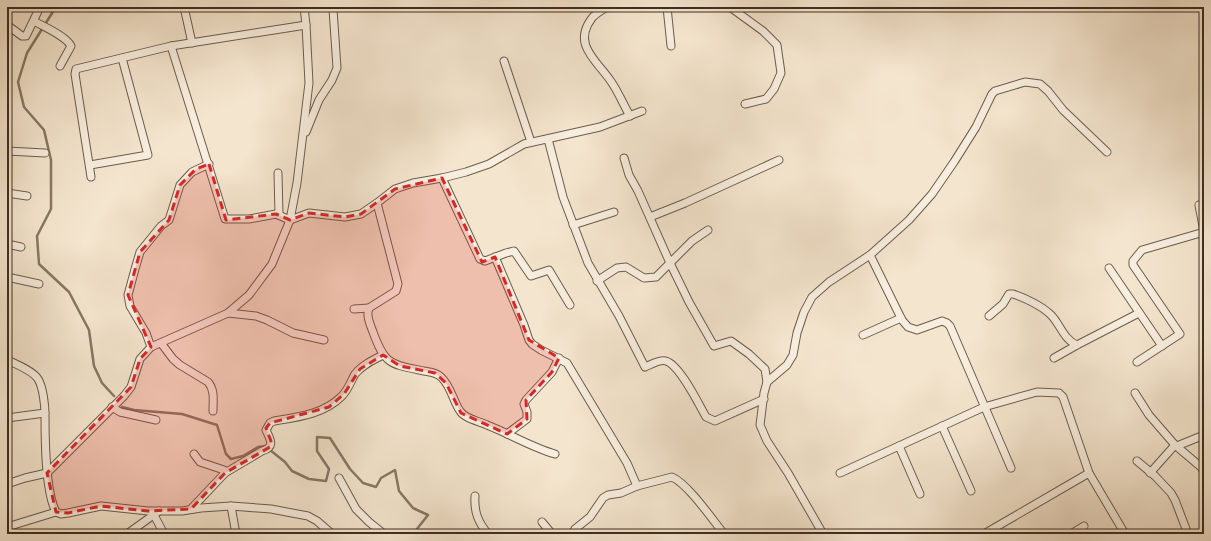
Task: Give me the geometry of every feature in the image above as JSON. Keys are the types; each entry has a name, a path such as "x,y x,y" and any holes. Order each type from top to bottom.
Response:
{"street":[{"path":"7,26 24,36 27,34 40,7"},
{"path":"184,7 192,43"},
{"path":"7,484 47,473 131,387 138,364 151,347 228,313 249,295 272,264 290,220 303,140 309,83 304,7"},
{"path":"607,7 592,17 584,31 584,40 587,50 611,81 630,116"},
{"path":"667,7 671,46"},
{"path":"730,7 763,30 777,45 781,73 774,89 766,99 745,104"},
{"path":"303,140 319,100 332,80 337,68 333,9"},
{"path":"34,21 70,43 71,46 60,66"},
{"path":"91,177 75,74 76,69 171,46 306,25"},
{"path":"171,46 225,219 249,219 276,214 290,220 309,213 345,217 361,214 395,189 413,183 466,172 489,164 524,144 600,127 642,111"},
{"path":"90,165 148,155 122,58"},
{"path":"504,61 532,142"},
{"path":"767,382 787,365 793,355 797,333 804,312 812,297 829,282 870,255 909,220 932,194 976,127 994,91 1025,82 1040,84 1048,91 1063,110 1107,152"},
{"path":"548,139 563,198 588,263 620,316 645,367 661,361 666,361 678,370 706,417 715,421 764,399"},
{"path":"7,151 45,153"},
{"path":"624,158 629,175 650,216 670,263 689,302 714,346 731,341 750,354 765,369 767,382 760,425 767,441 788,473 823,534"},
{"path":"650,216 685,203 779,160"},
{"path":"151,347 146,333 130,306 128,295 140,252 169,220 180,185 192,172 209,164"},
{"path":"278,174 279,215"},
{"path":"442,178 480,259 485,261 514,251 532,276 549,270 570,304"},
{"path":"7,193 27,196"},
{"path":"354,309 369,308 396,291 398,284 377,203"},
{"path":"1137,362 1180,334 1133,265 1133,262 1142,250 1204,232 1199,205"},
{"path":"573,225 614,212"},
{"path":"598,281 617,268 626,267 644,278 656,277 692,241 708,230"},
{"path":"7,244 21,246"},
{"path":"870,255 901,318 908,328 917,330 942,321 950,326 1011,468"},
{"path":"495,257 529,340 541,350 567,363 626,463 637,486"},
{"path":"1109,268 1162,346"},
{"path":"7,277 39,284"},
{"path":"989,316 1003,304 1009,294 1013,294 1043,308 1050,313 1067,338 1072,343 1077,345"},
{"path":"369,308 367,312 369,322 379,348 387,360 400,366 436,373 446,383 461,413 542,450 555,454"},
{"path":"228,313 256,316 292,333 324,340"},
{"path":"1054,358 1140,313"},
{"path":"863,335 901,318"},
{"path":"161,343 173,359 180,365 211,385 213,389 213,411"},
{"path":"191,510 225,473 268,449 271,441 266,430 270,423 309,415 329,407 344,394 356,373 360,369 383,355"},
{"path":"508,434 527,419 527,412 524,404 526,400 552,372 559,358"},
{"path":"7,360 30,372 38,378 40,384 44,400 47,473 52,501 56,512"},
{"path":"840,473 984,407 1037,392 1060,393 1063,397 1089,473 1125,534"},
{"path":"1136,393 1149,415 1176,446 1201,467 1204,472"},
{"path":"112,407 120,412 156,420"},
{"path":"7,418 45,413"},
{"path":"942,426 971,491"},
{"path":"1150,473 1176,446 1204,436"},
{"path":"899,446 920,494"},
{"path":"194,454 200,462 224,470 225,473"},
{"path":"1137,461 1155,476 1171,493 1188,534"},
{"path":"984,534 1089,473"},
{"path":"572,534 575,529 590,518 604,498 608,495 621,493 637,486 672,477 677,479 692,494 724,534"},
{"path":"339,478 356,509 384,534"},
{"path":"475,496 474,503 479,521 488,534"},
{"path":"7,527 56,512 61,514 101,506 156,513 230,506 271,509 308,516 317,521 330,534"},
{"path":"230,506 236,534"},
{"path":"127,534 156,513"},
{"path":"156,513 164,534"},
{"path":"542,522 552,534"},
{"path":"1071,534 1084,526"}],"highlighted area":[{"path":"209,164 226,220 276,214 290,220 309,213 345,217 361,214 395,189 442,178 482,262 495,257 529,340 559,358 552,372 526,400 527,419 507,434 461,413 446,383 435,373 400,366 383,355 360,369 344,394 329,407 270,423 266,428 271,441 270,447 225,473 191,509 148,511 101,506 68,513 56,512 47,473 131,387 140,359 151,347 128,295 140,252 169,220 180,185 196,169"}],"waterway":[{"path":"54,10 27,53 18,82 24,107 44,130 51,160 51,209 37,236 39,264 69,292 89,330 94,366 102,383 114,396"},
{"path":"122,407 134,410 182,414 217,425 226,454 231,459 243,456 258,447 265,446 285,462 292,471 309,479 326,481 329,469 317,451 317,437 330,438 350,469 363,483 376,487 381,478 395,470 399,491 413,508 428,515 413,534"}]}
